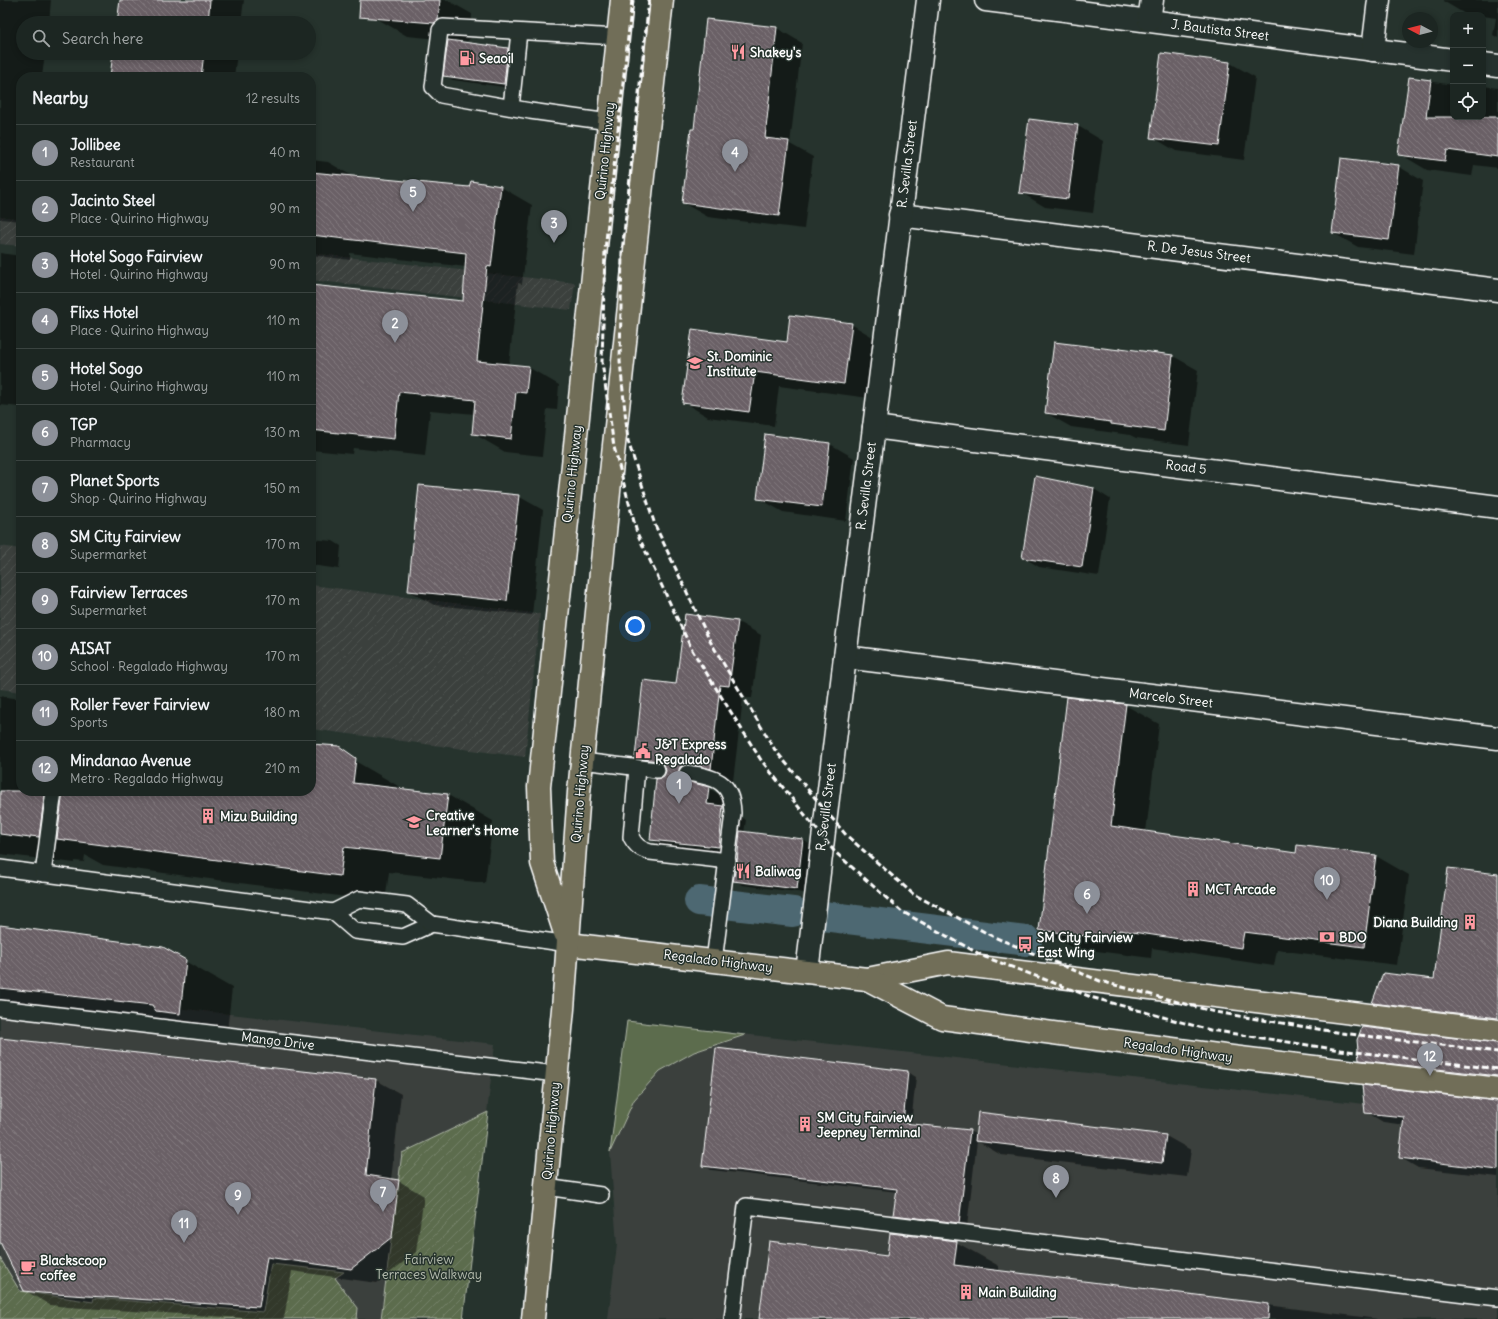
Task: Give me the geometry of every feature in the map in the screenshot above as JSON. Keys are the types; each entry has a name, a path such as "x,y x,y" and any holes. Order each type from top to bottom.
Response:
{"main road":[{"name":"Quirino Highway","path":"568,944 542,863 539,787 622,0"},
{"name":"Quirino Highway","path":"533,1319 568,944 582,761 662,0"},
{"name":"Regalado Highway","path":"568,944 867,979 948,963 1498,1031"},
{"name":"Regalado Highway","path":"867,979 942,1018 1232,1057 1498,1088"}],"street":[{"name":"R. Sevilla Street","path":"807,972 900,215 928,0"},
{"name":"J. Bautista Street","path":"986,0 1150,10 1373,50 1450,60"},
{"path":"1373,50 1379,0"},
{"path":"1486,64 1498,66"},
{"name":"R. De Jesus Street","path":"900,215 1498,290"},
{"name":"Road 5","path":"874,427 1498,507"},
{"name":"Marcelo Street","path":"845,658 1498,738"}],"lane":[{"path":"609,122 441,95 433,87 440,30 443,28 448,27 618,37"},
{"path":"511,107 519,32"},
{"path":"582,761 657,770"},
{"path":"637,768 631,837 634,844 640,849 650,852 728,861"},
{"path":"687,773 709,776 721,783 729,792 733,802 728,861 714,961"},
{"path":"43,874 53,796"},
{"path":"0,868 333,912 355,931 403,937 432,924"},
{"path":"333,912 359,899 407,905 432,924 568,944"},
{"name":"Mango Drive","path":"0,1008 556,1074"},
{"path":"546,1187 601,1195"},
{"path":"732,1319 746,1206 1498,1298"}],"shaded area":[{"path":"0,216 16,218 16,246 0,244"},
{"path":"316,254 575,283 571,310 316,281"},
{"path":"0,546 16,548 16,691 0,689"},
{"path":"316,586 540,614 525,757 316,730"},
{"path":"0,988 495,1044 463,1319 0,1319"},
{"path":"627,1021 1498,1119 1498,1319 608,1319 617,1245 610,1152"}],"green space":[{"path":"627,1021 745,1035 694,1052 660,1071 634,1100 610,1152"},
{"name":"Fairview Terraces Walkway","path":"488,1112 463,1319 381,1319 402,1153"},
{"name":"Fairview Terraces Walkway","path":"0,1258 20,1291 93,1302 94,1298 263,1312 271,1264 344,1272 335,1278 358,1308 357,1319 0,1319"}],"building":[{"path":"120,0 210,0 209,16 118,16"},
{"path":"360,0 440,0 438,20 434,23 359,17"},
{"path":"706,19 777,27 765,138 789,141 779,216 682,203 691,129 694,129"},
{"path":"448,40 508,48 504,84 443,76"},
{"path":"1161,53 1230,62 1219,146 1150,138"},
{"path":"112,60 203,60 202,72 111,72"},
{"path":"1409,77 1431,80 1426,117 1450,117 1450,120 1486,120 1486,117 1498,117 1498,157 1447,150 1445,161 1398,155"},
{"path":"1029,119 1078,125 1068,199 1019,193"},
{"path":"1341,158 1399,165 1389,240 1332,233"},
{"path":"316,172 469,187 471,181 501,186 491,267 487,266 477,361 529,366 526,393 516,392 511,439 472,434 475,400 399,392 394,439 316,431 316,286 463,301 466,253 316,236"},
{"path":"790,315 852,323 844,384 755,372 749,412 682,403 692,329 787,342"},
{"path":"1054,342 1120,350 1120,348 1173,355 1164,431 1045,413"},
{"path":"765,434 830,443 822,507 757,499"},
{"path":"1035,476 1094,488 1082,567 1022,558"},
{"path":"419,485 519,495 507,601 408,591"},
{"path":"685,614 738,621 729,686 720,685 711,769 688,764 680,767 678,772 679,777 682,780 709,787 707,804 723,806 719,847 650,840 656,779 664,776 666,771 663,763 635,758 643,680 676,684"},
{"path":"1067,697 1126,704 1111,826 1296,853 1297,845 1376,855 1364,947 1244,932 1241,948 1119,930 1118,940 1039,930"},
{"name":"Mizu Building","path":"316,744 339,746 356,758 353,783 448,794 440,858 344,847 340,876 57,839 62,796 316,796"},
{"path":"0,791 16,791 16,796 44,796 39,837 30,836 30,838 0,834"},
{"path":"740,831 803,839 797,889 733,881 737,862"},
{"path":"1448,868 1498,874 1498,1018 1372,1003 1383,973 1434,979"},
{"path":"0,925 163,947 186,960 180,1014 156,1011 152,1005 0,988"},
{"path":"1362,1027 1498,1043 1498,1076 1359,1060 1357,1040"},
{"path":"0,1038 376,1079 366,1175 399,1180 392,1237 351,1269 267,1257 259,1307 24,1291 0,1242"},
{"name":"SM City Fairview Jeepney Terminal","path":"716,1048 908,1071 903,1123 970,1130 959,1223 893,1215 897,1189 702,1166"},
{"path":"1362,1085 1498,1101 1498,1170 1399,1158 1404,1117 1365,1113"},
{"path":"978,1112 1166,1135 1162,1163 975,1141"},
{"name":"Main Building","path":"890,1233 957,1241 954,1265 1269,1304 1268,1319 759,1319 769,1241 887,1256"}],"waterway":[{"path":"699,901 793,912"},
{"path":"823,916 1027,941"}],"railway":[{"path":"632,0 605,250 602,362 614,447 637,533 692,650 761,760 834,851 901,911 985,957 1094,998 1210,1030 1340,1050 1498,1069"},
{"path":"649,0 622,252 620,361 628,441 655,525 710,641 775,750 846,835 913,894 994,937 1100,981 1215,1012 1342,1033 1498,1052"}],"place":[{"name":"Shakey's","path":"738,52"},
{"name":"Seaoil","path":"467,58"},
{"name":"Flixs Hotel","path":"735,172"},
{"name":"Hotel Sogo","path":"413,212"},
{"name":"Hotel Sogo Fairview","path":"554,243"},
{"name":"Jacinto Steel","path":"395,343"},
{"name":"St. Dominic Institute","path":"695,363"},
{"name":"J&T Express Regalado","path":"643,751"},
{"name":"Jollibee","path":"679,804"},
{"name":"Mizu Building","path":"208,816"},
{"name":"Creative Learner's Home","path":"414,822"},
{"name":"Baliwag","path":"743,871"},
{"name":"MCT Arcade","path":"1193,889"},
{"name":"AISAT","path":"1327,900"},
{"name":"TGP","path":"1087,914"},
{"name":"Diana Building","path":"1470,922"},
{"name":"BDO","path":"1327,937"},
{"name":"SM City Fairview East Wing","path":"1025,944"},
{"name":"Mindanao Avenue","path":"1430,1076"},
{"name":"SM City Fairview Jeepney Terminal","path":"805,1124"},
{"name":"SM City Fairview","path":"1056,1198"},
{"name":"Planet Sports","path":"383,1212"},
{"name":"Fairview Terraces","path":"238,1215"},
{"name":"Roller Fever Fairview","path":"184,1243"},
{"name":"Blackscoop coffee","path":"28,1267"},
{"name":"Main Building","path":"966,1292"}]}
